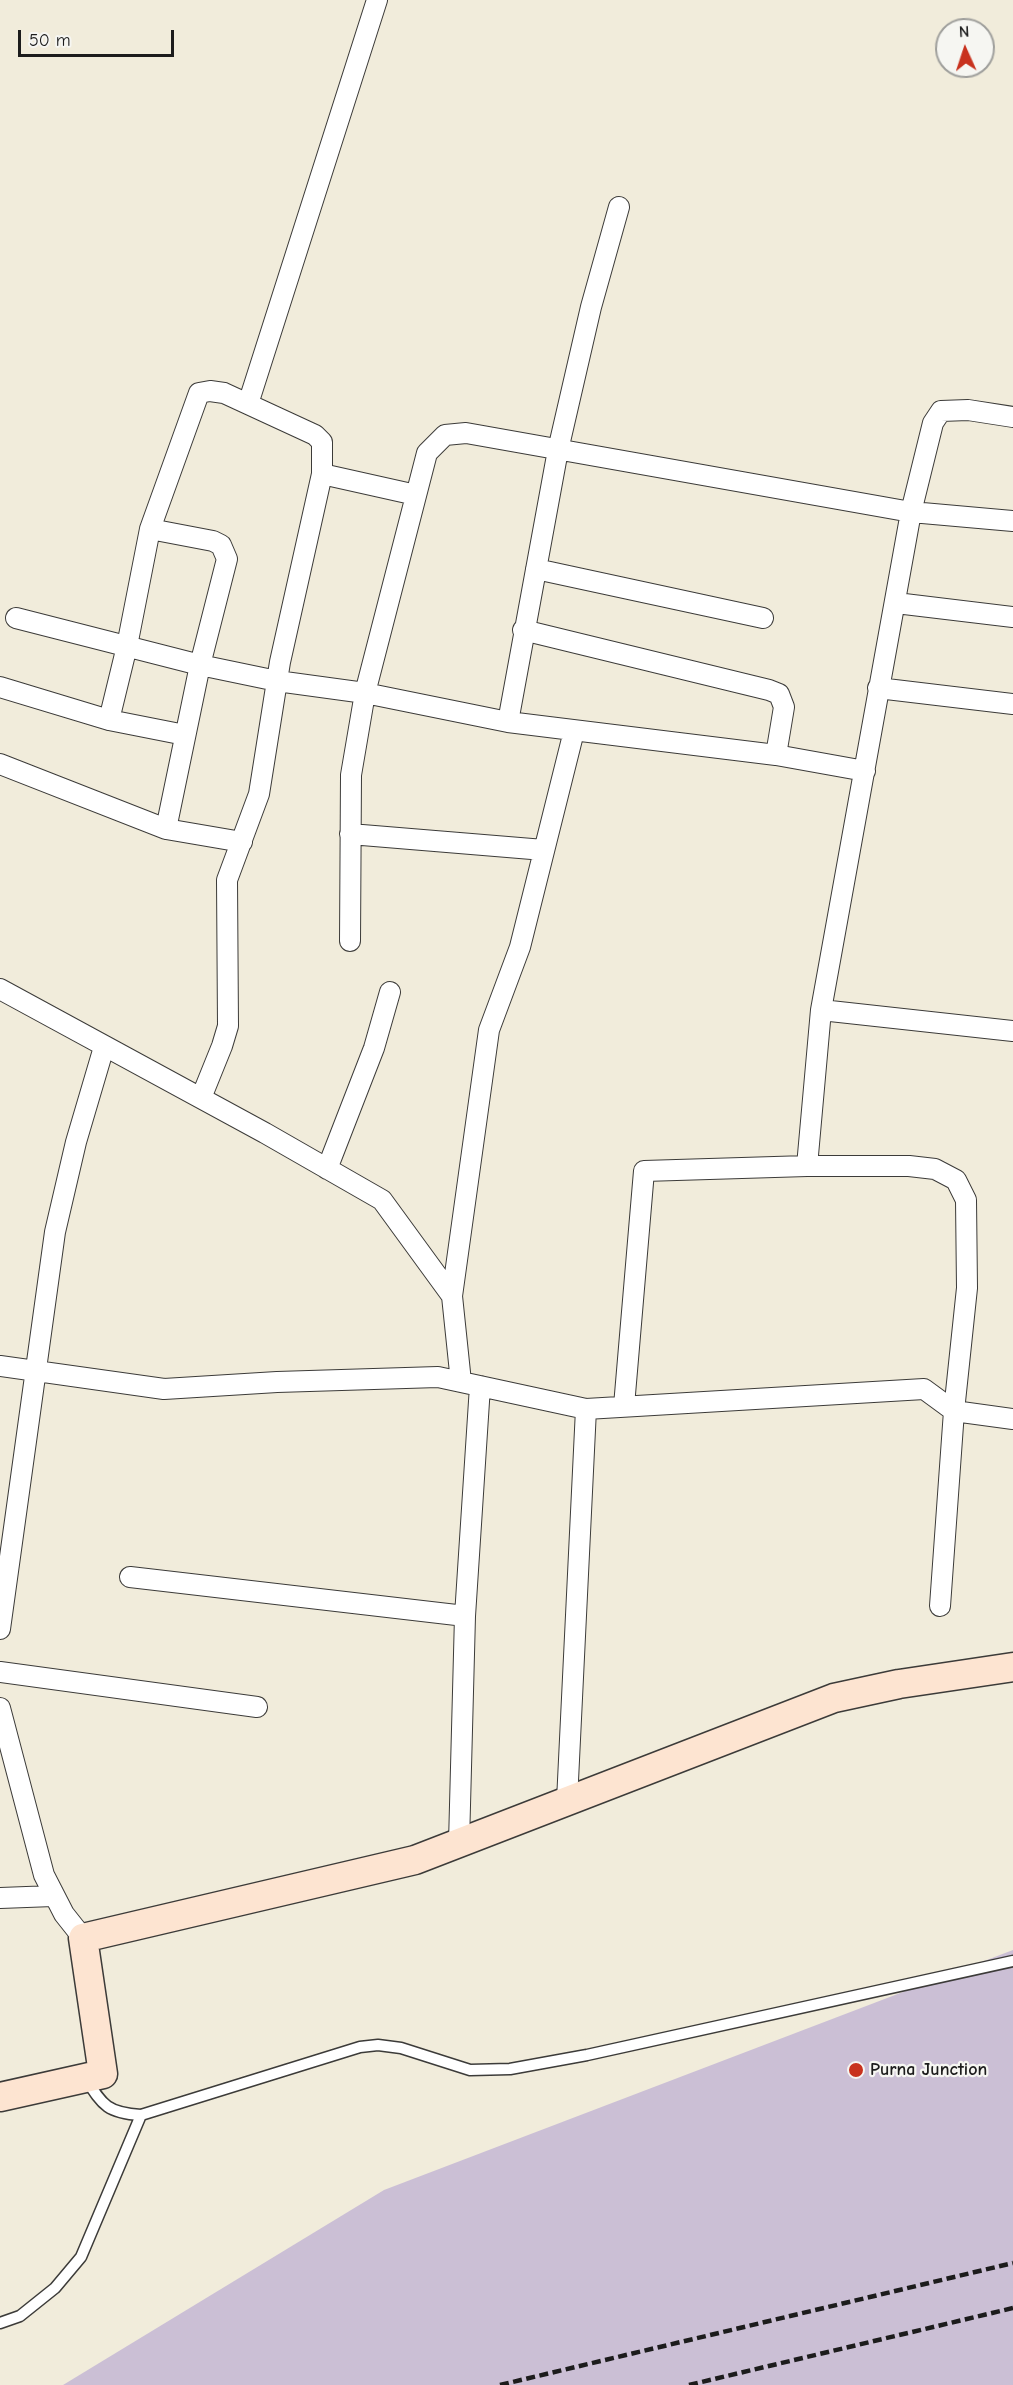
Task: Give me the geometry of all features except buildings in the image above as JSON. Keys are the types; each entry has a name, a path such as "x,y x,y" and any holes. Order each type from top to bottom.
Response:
{"main road":[{"path":"0,2097 103,2074 82,1938 415,1860 834,1698 898,1684 1013,1667"}],"street":[{"path":"248,404 377,0"},
{"path":"508,722 558,450 591,307 620,207"},
{"path":"109,720 127,646 150,529 199,393 224,393 315,435 322,442 322,474 277,681 259,794 243,842 232,865 226,889 228,1026 201,1098"},
{"path":"807,1166 821,1010 911,512 933,423 941,411 968,410 1013,417"},
{"path":"350,941 351,775 365,693 427,453 446,435 466,433 911,512 1013,521"},
{"path":"322,474 416,495"},
{"path":"150,529 213,541 221,545 227,559 200,664 166,829"},
{"path":"536,569 763,618"},
{"path":"896,603 1013,617"},
{"path":"16,618 277,681 365,693 508,722 776,755 865,771"},
{"path":"524,630 779,694 784,707 776,755"},
{"path":"0,687 109,720 185,735"},
{"path":"878,688 1013,704"},
{"path":"459,1843 470,1384 452,1296 489,1030 520,946 574,731"},
{"path":"0,764 166,829 243,842"},
{"path":"350,834 544,850"},
{"path":"0,989 382,1200 452,1296"},
{"path":"327,1169 374,1048 390,992"},
{"path":"821,1010 1013,1031"},
{"path":"0,1629 55,1232 76,1142 104,1047"},
{"path":"624,1406 644,1171 807,1166 926,1168 935,1169 956,1180 966,1200 968,1228 966,1288 954,1411 940,1606"},
{"path":"0,1366 164,1389 277,1382 438,1377 586,1409 924,1389 954,1411 1013,1419"},
{"path":"567,1801 586,1409"},
{"path":"130,1577 465,1616"},
{"path":"0,1672 257,1707"},
{"path":"0,1708 44,1875 53,1896 82,1938"},
{"path":"0,1898 53,1896"}],"lane":[{"path":"85,2078 101,2102 120,2113 141,2115 360,2047 378,2045 401,2048 470,2070 510,2069 598,2053 1013,1961"},
{"path":"0,2323 21,2316 55,2288 81,2257 141,2115"}],"shaded area":[{"name":"Purna Junction","path":"1013,1950 1013,2385 63,2385 384,2190"}],"railway":[{"path":"500,2385 1013,2263"},
{"path":"689,2385 1013,2308"}],"place":[{"name":"Purna Junction","path":"856,2070"}]}
